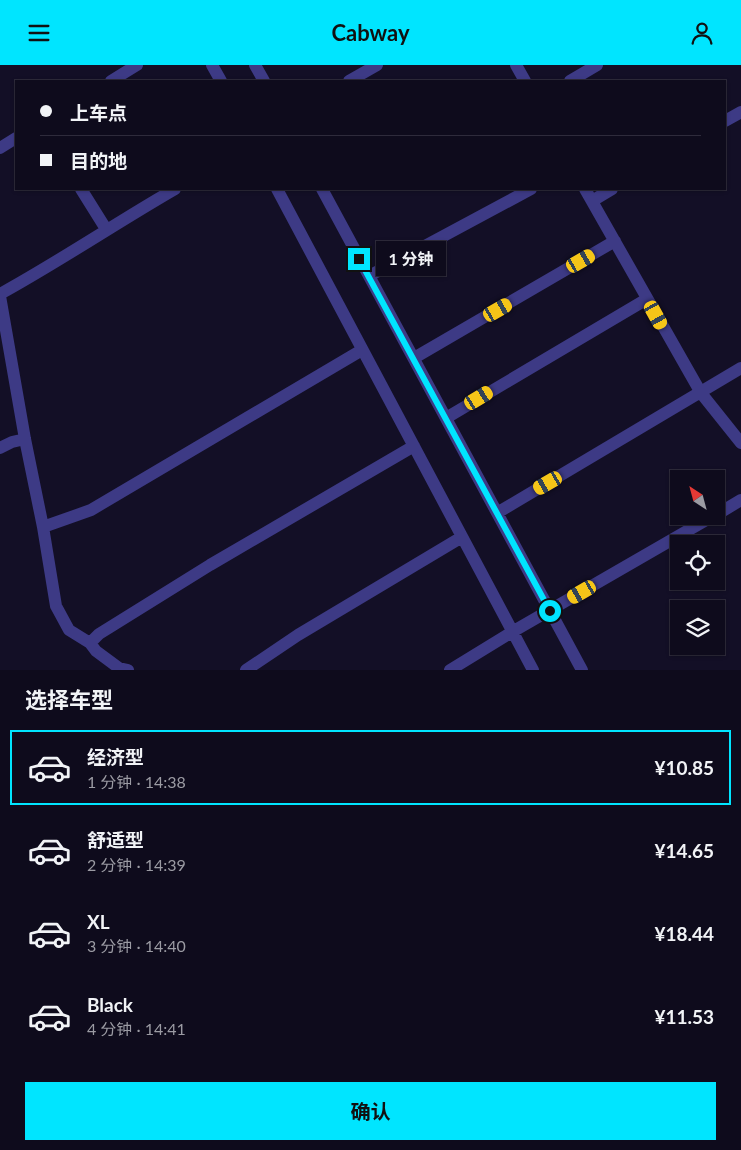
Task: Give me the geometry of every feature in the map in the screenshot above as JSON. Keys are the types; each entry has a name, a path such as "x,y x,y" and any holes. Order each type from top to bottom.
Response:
{"street":[{"path":"113,80 137,65"},
{"path":"212,65 220,80"},
{"path":"255,65 263,80"},
{"path":"351,80 377,65"},
{"path":"516,65 524,80"},
{"path":"572,80 596,65"},
{"path":"726,120 741,112"},
{"path":"0,148 15,139"},
{"path":"81,190 106,229"},
{"path":"121,669 96,651 90,643 69,631 56,606 43,527 24,439 0,295 50,266 106,229 173,190"},
{"path":"278,190 533,670"},
{"path":"323,190 582,670"},
{"path":"369,276 529,190"},
{"path":"586,190 700,393 741,443"},
{"path":"592,201 610,190"},
{"path":"414,359 615,241"},
{"path":"446,418 647,299"},
{"path":"43,527 91,510 362,350"},
{"path":"497,513 741,368"},
{"path":"0,448 24,439"},
{"path":"90,643 99,634 210,565 414,446"},
{"path":"725,509 741,500"},
{"path":"450,670 698,525"},
{"path":"246,670 298,635 462,537"}],"route":[{"path":"359,259 550,611"}]}
